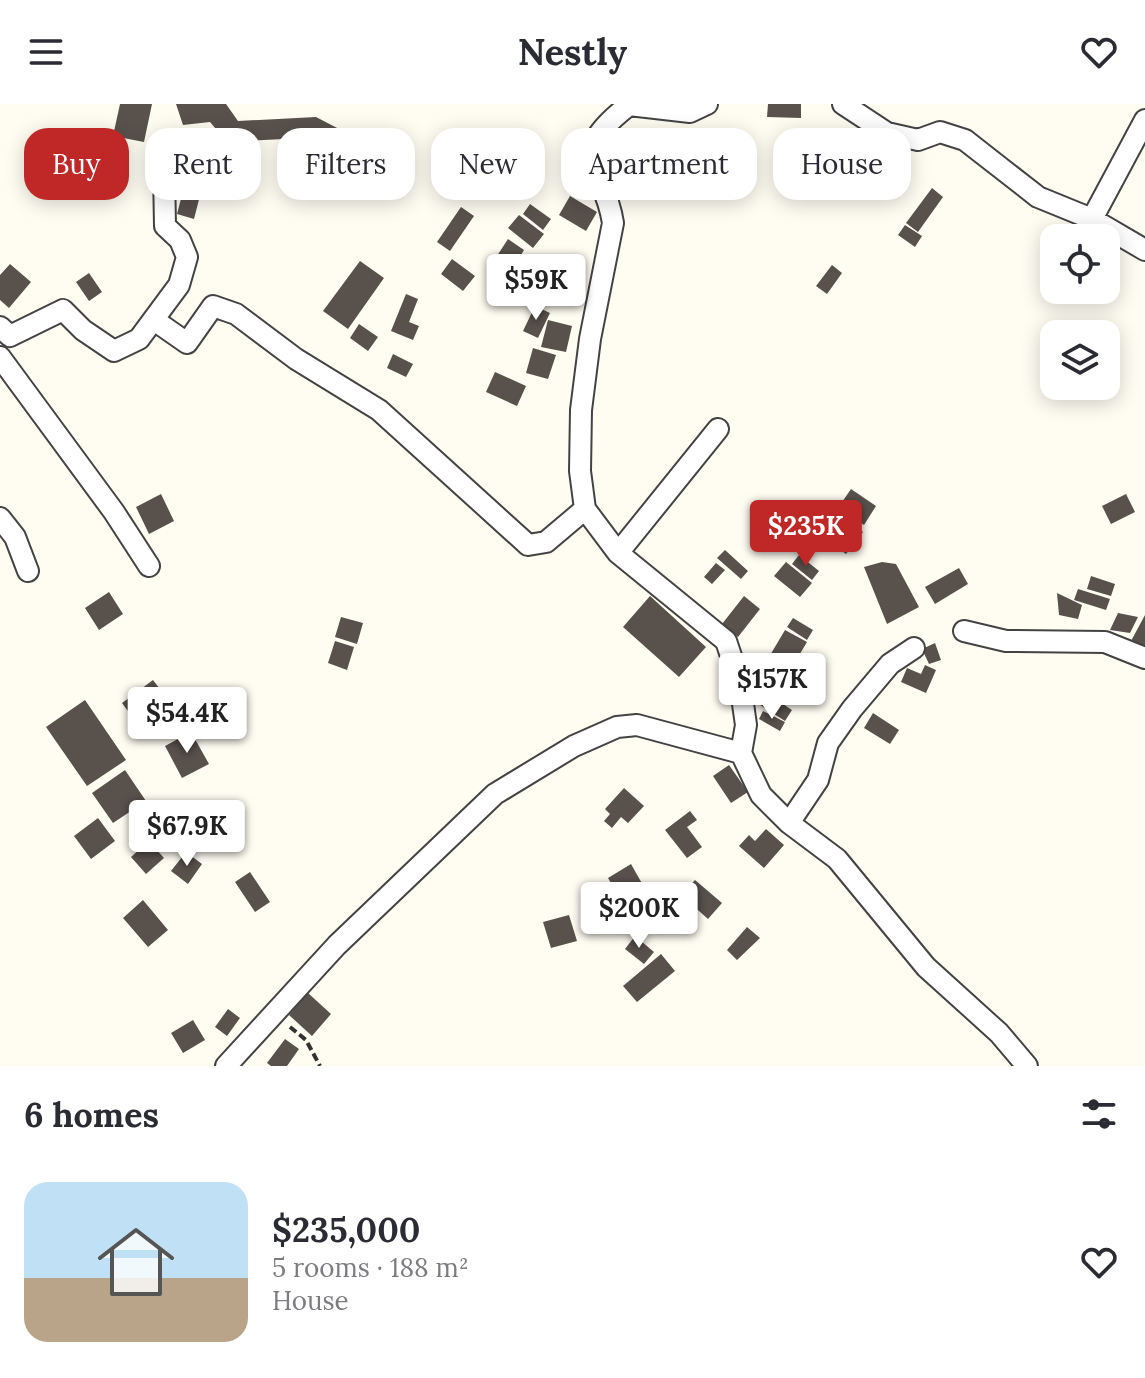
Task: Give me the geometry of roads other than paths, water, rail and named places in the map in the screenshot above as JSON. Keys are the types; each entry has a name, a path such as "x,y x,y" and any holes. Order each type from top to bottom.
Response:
{"street":[{"path":"707,104 690,112 629,105 605,124 590,150 593,172 611,207 613,223 590,339 581,410 580,471 585,509 618,553 726,641 742,697 746,725 741,753 761,795 789,823 837,859 926,967 999,1033 1027,1066"},
{"path":"843,104 887,133 918,140 940,132 965,140 1038,197 1092,219 1145,250"},
{"path":"1092,219 1145,120"},
{"path":"0,327 10,336 63,310 83,330 114,351 139,339 179,285 187,257 180,240 165,226 165,200"},
{"path":"154,320 187,343 213,306 236,314 296,359 379,410 528,545 546,542 585,509"},
{"path":"0,357 149,566"},
{"path":"618,553 718,429"},
{"path":"0,518 15,537 28,571"},
{"path":"964,631 1006,641 1105,642 1145,658"},
{"path":"789,823 818,780 828,743 852,709 890,664 914,648"},
{"path":"226,1066 337,945 495,794 574,746 617,727 637,725 741,753"}]}
